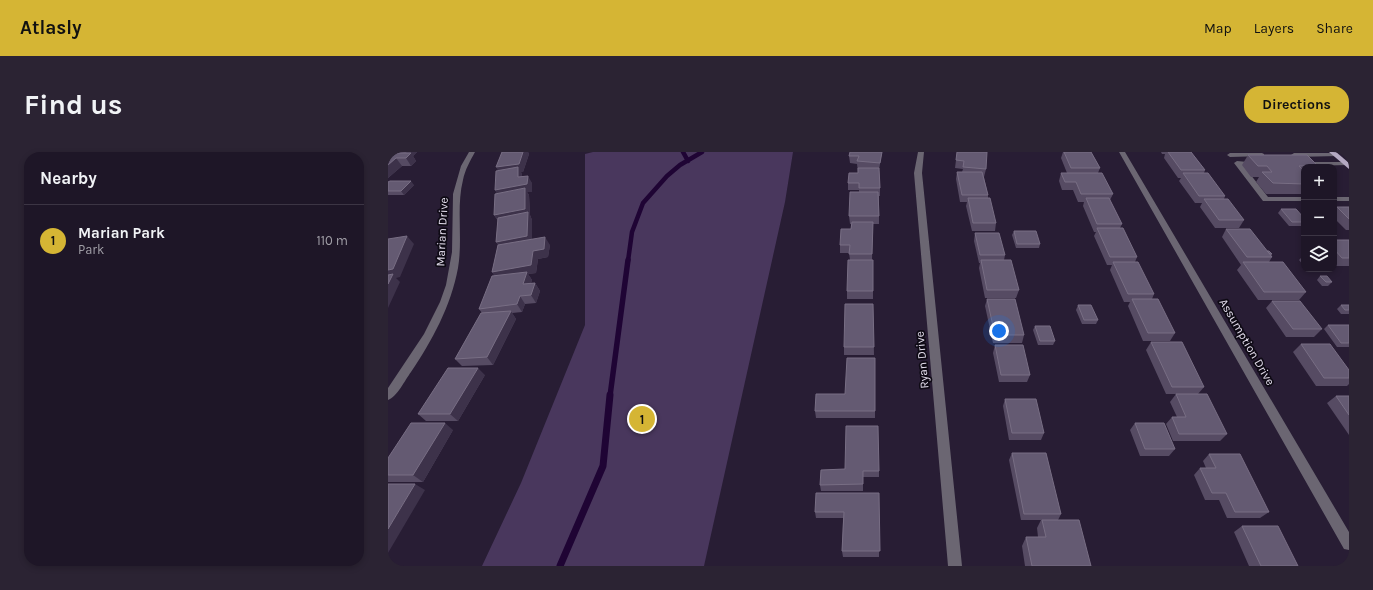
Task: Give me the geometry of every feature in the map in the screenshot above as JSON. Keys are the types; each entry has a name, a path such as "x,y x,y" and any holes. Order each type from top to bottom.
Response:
{"main road":[{"path":"1334,154 1347,166"}],"street":[{"name":"Marian Drive","path":"388,396 418,351 443,306 454,267 457,188 464,166 472,152"},
{"name":"Ryan Drive","path":"921,152 918,172 955,566"},
{"name":"Assumption Drive","path":"1122,152 1349,544"},
{"path":"1229,153 1270,155"},
{"path":"1229,153 1266,198 1301,199"},
{"path":"1286,155 1334,154"},
{"path":"1237,164 1266,164"},
{"path":"1296,164 1347,166"},
{"path":"1337,199 1349,199"}],"shaded area":[{"path":"593,152 793,152 785,202 704,566 482,566 521,483 585,325 585,154"}],"building":[{"path":"502,152 523,152 519,164 496,167"},
{"path":"850,152 882,152 880,163 857,161 859,156 849,156"},
{"path":"957,152 987,152 986,169 963,167 964,161 956,160"},
{"path":"1064,152 1091,152 1100,168 1071,168"},
{"path":"1168,152 1191,152 1205,170 1181,170"},
{"path":"388,153 411,153 406,158 396,158 388,165"},
{"path":"1248,155 1307,155 1316,164 1301,164 1301,166 1299,166 1301,168 1301,184 1273,183 1262,172 1272,172 1267,166 1258,166"},
{"path":"518,167 518,177 528,176 527,184 495,190 496,171"},
{"path":"858,168 879,168 880,188 859,188 859,183 848,183 849,173 858,173"},
{"path":"957,172 982,172 988,195 962,195"},
{"path":"1061,173 1102,173 1113,194 1081,194 1076,182 1065,182"},
{"path":"1183,173 1208,173 1225,196 1199,196"},
{"path":"411,181 401,191 388,191 388,182"},
{"path":"525,188 525,209 494,215 495,194"},
{"path":"850,192 878,192 879,216 849,216"},
{"path":"968,198 990,198 996,223 973,223"},
{"path":"1086,198 1109,198 1122,224 1097,224"},
{"path":"1204,199 1228,199 1244,220 1219,220"},
{"path":"1337,207 1349,207 1349,219"},
{"path":"1281,209 1296,209 1301,215 1301,222 1292,222"},
{"path":"528,212 527,236 496,242 498,218"},
{"path":"852,222 873,222 872,254 849,254 850,245 840,245 841,229 851,229"},
{"path":"1097,228 1123,228 1137,257 1110,257"},
{"path":"1226,229 1250,229 1272,257 1247,257"},
{"path":"1014,231 1036,231 1040,244 1017,244"},
{"path":"975,233 999,233 1005,255 980,255"},
{"path":"407,236 393,269 388,270 388,239"},
{"path":"545,237 544,249 533,251 531,265 492,272 498,245"},
{"path":"1337,240 1349,240 1349,258 1342,258 1337,252"},
{"path":"848,260 873,260 873,291 847,291"},
{"path":"981,260 1011,260 1019,290 987,290"},
{"path":"1113,262 1138,262 1154,294 1128,294"},
{"path":"1243,262 1283,262 1306,292 1264,292"},
{"path":"527,272 523,284 535,283 531,295 520,296 517,304 479,309 492,276"},
{"path":"393,274 388,284 388,275"},
{"path":"1320,276 1327,276 1332,282 1326,282"},
{"path":"987,299 1015,299 1024,335 995,335"},
{"path":"1132,299 1158,299 1175,333 1148,333"},
{"path":"1272,301 1300,301 1322,329 1293,329"},
{"path":"845,304 873,304 874,347 844,347"},
{"path":"1078,305 1091,305 1098,320 1084,320"},
{"path":"1341,305 1349,305 1349,310 1345,310"},
{"path":"511,311 487,357 455,359 481,313"},
{"path":"1328,325 1349,325 1349,343 1341,343"},
{"path":"1035,326 1050,326 1055,341 1040,341"},
{"path":"1151,342 1182,342 1204,387 1172,387"},
{"path":"1301,344 1330,344 1349,370 1349,378 1324,378"},
{"path":"995,345 1023,345 1030,375 1001,375"},
{"path":"847,358 875,358 875,411 815,411 816,394 845,394"},
{"path":"448,368 478,368 450,414 418,414"},
{"path":"1176,394 1207,394 1227,434 1179,434 1172,417 1186,417"},
{"path":"1336,396 1349,396 1349,415"},
{"path":"1005,399 1036,399 1044,433 1012,433"},
{"path":"411,423 445,423 413,475 388,475 388,458"},
{"path":"1135,423 1164,423 1175,449 1145,449"},
{"path":"846,426 878,426 879,471 863,471 863,484 820,485 821,470 845,469"},
{"path":"1012,453 1046,453 1061,514 1024,514"},
{"path":"1209,454 1240,454 1269,512 1235,512 1226,493 1212,493 1200,468 1216,468"},
{"path":"388,484 415,484 388,529"},
{"path":"816,493 879,493 880,551 842,551 844,512 815,512"},
{"path":"1042,520 1079,520 1091,566 1032,566 1026,537 1046,537"},
{"path":"1242,526 1278,526 1298,566 1261,566"}],"waterway":[{"path":"683,152 688,160"},
{"path":"688,160 702,152"},
{"path":"628,261 632,232 643,203 667,176 688,160"},
{"path":"610,396 628,260"},
{"path":"560,566 603,466 610,395"}],"place":[{"name":"Marian Park","path":"642,419"}]}
